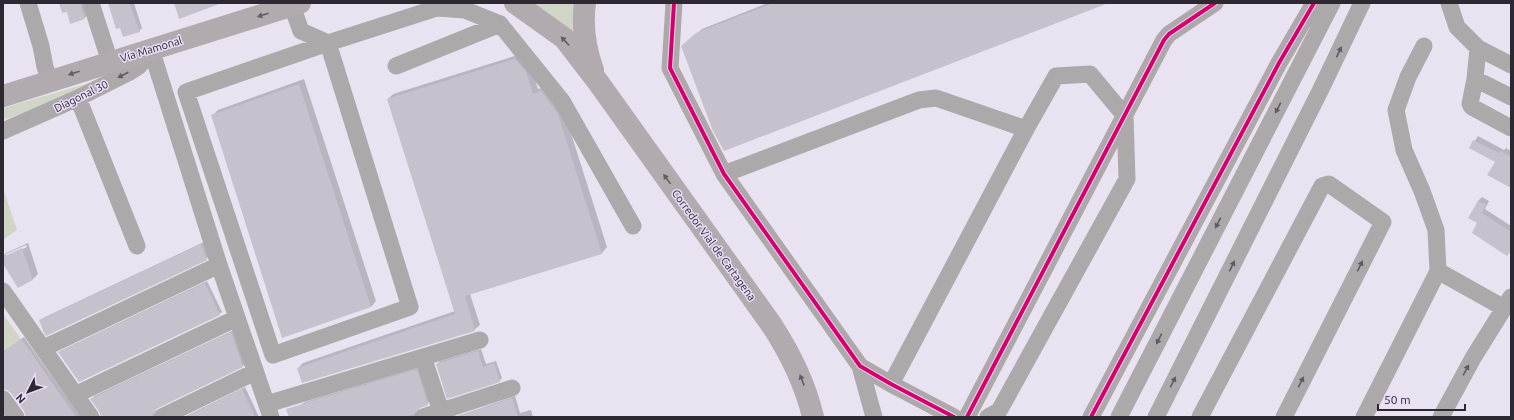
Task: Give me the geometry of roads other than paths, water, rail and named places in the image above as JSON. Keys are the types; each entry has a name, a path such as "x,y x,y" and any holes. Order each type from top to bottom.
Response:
{"main road":[{"name":"Corredor Vial de Cartagena","path":"515,3 564,38 598,82 788,350 801,377 813,417"},
{"name":"Corredor Vial de Cartagena","path":"585,3 585,38 589,60 598,82"},
{"name":"Vía Mamonal","path":"3,96 296,4"}],"street":[{"path":"28,3 50,81"},
{"path":"91,3 110,62"},
{"path":"674,3 670,68 724,174 860,366 874,417"},
{"path":"967,417 1164,40 1169,34 1215,3"},
{"path":"1091,417 1279,63 1314,3"},
{"path":"1119,417 1332,3"},
{"path":"1156,417 1322,87 1362,3"},
{"path":"1449,3 1457,27 1478,48 1511,65"},
{"path":"296,4 301,31 328,43 410,307 273,355 186,92 328,43 438,8 465,10 500,24 562,100 633,226"},
{"path":"396,66 500,24"},
{"path":"1364,417 1438,271 1436,230 1422,191 1404,150 1396,110 1408,77 1424,46"},
{"path":"1478,48 1475,79 1470,104 1472,107 1511,128"},
{"path":"151,49 219,265 269,411 424,357 480,340"},
{"name":"Diagonal 30","path":"3,131 78,98 139,66 151,49"},
{"path":"891,384 1026,129 1056,76 1090,74 1125,116 1127,179 999,411 988,417"},
{"path":"1475,79 1511,97"},
{"path":"78,98 137,246"},
{"path":"724,174 918,100 936,98 1026,129"},
{"path":"1200,417 1322,186 1329,184 1383,222 1284,417"},
{"path":"44,348 219,265"},
{"path":"1438,271 1507,303 1473,358 1441,417"},
{"path":"3,291 91,417"},
{"path":"75,395 237,318"},
{"path":"424,357 442,414"},
{"path":"860,366 954,417"},
{"path":"162,417 255,372"},
{"path":"423,417 442,414 512,388"},
{"path":"3,399 16,417"}]}
